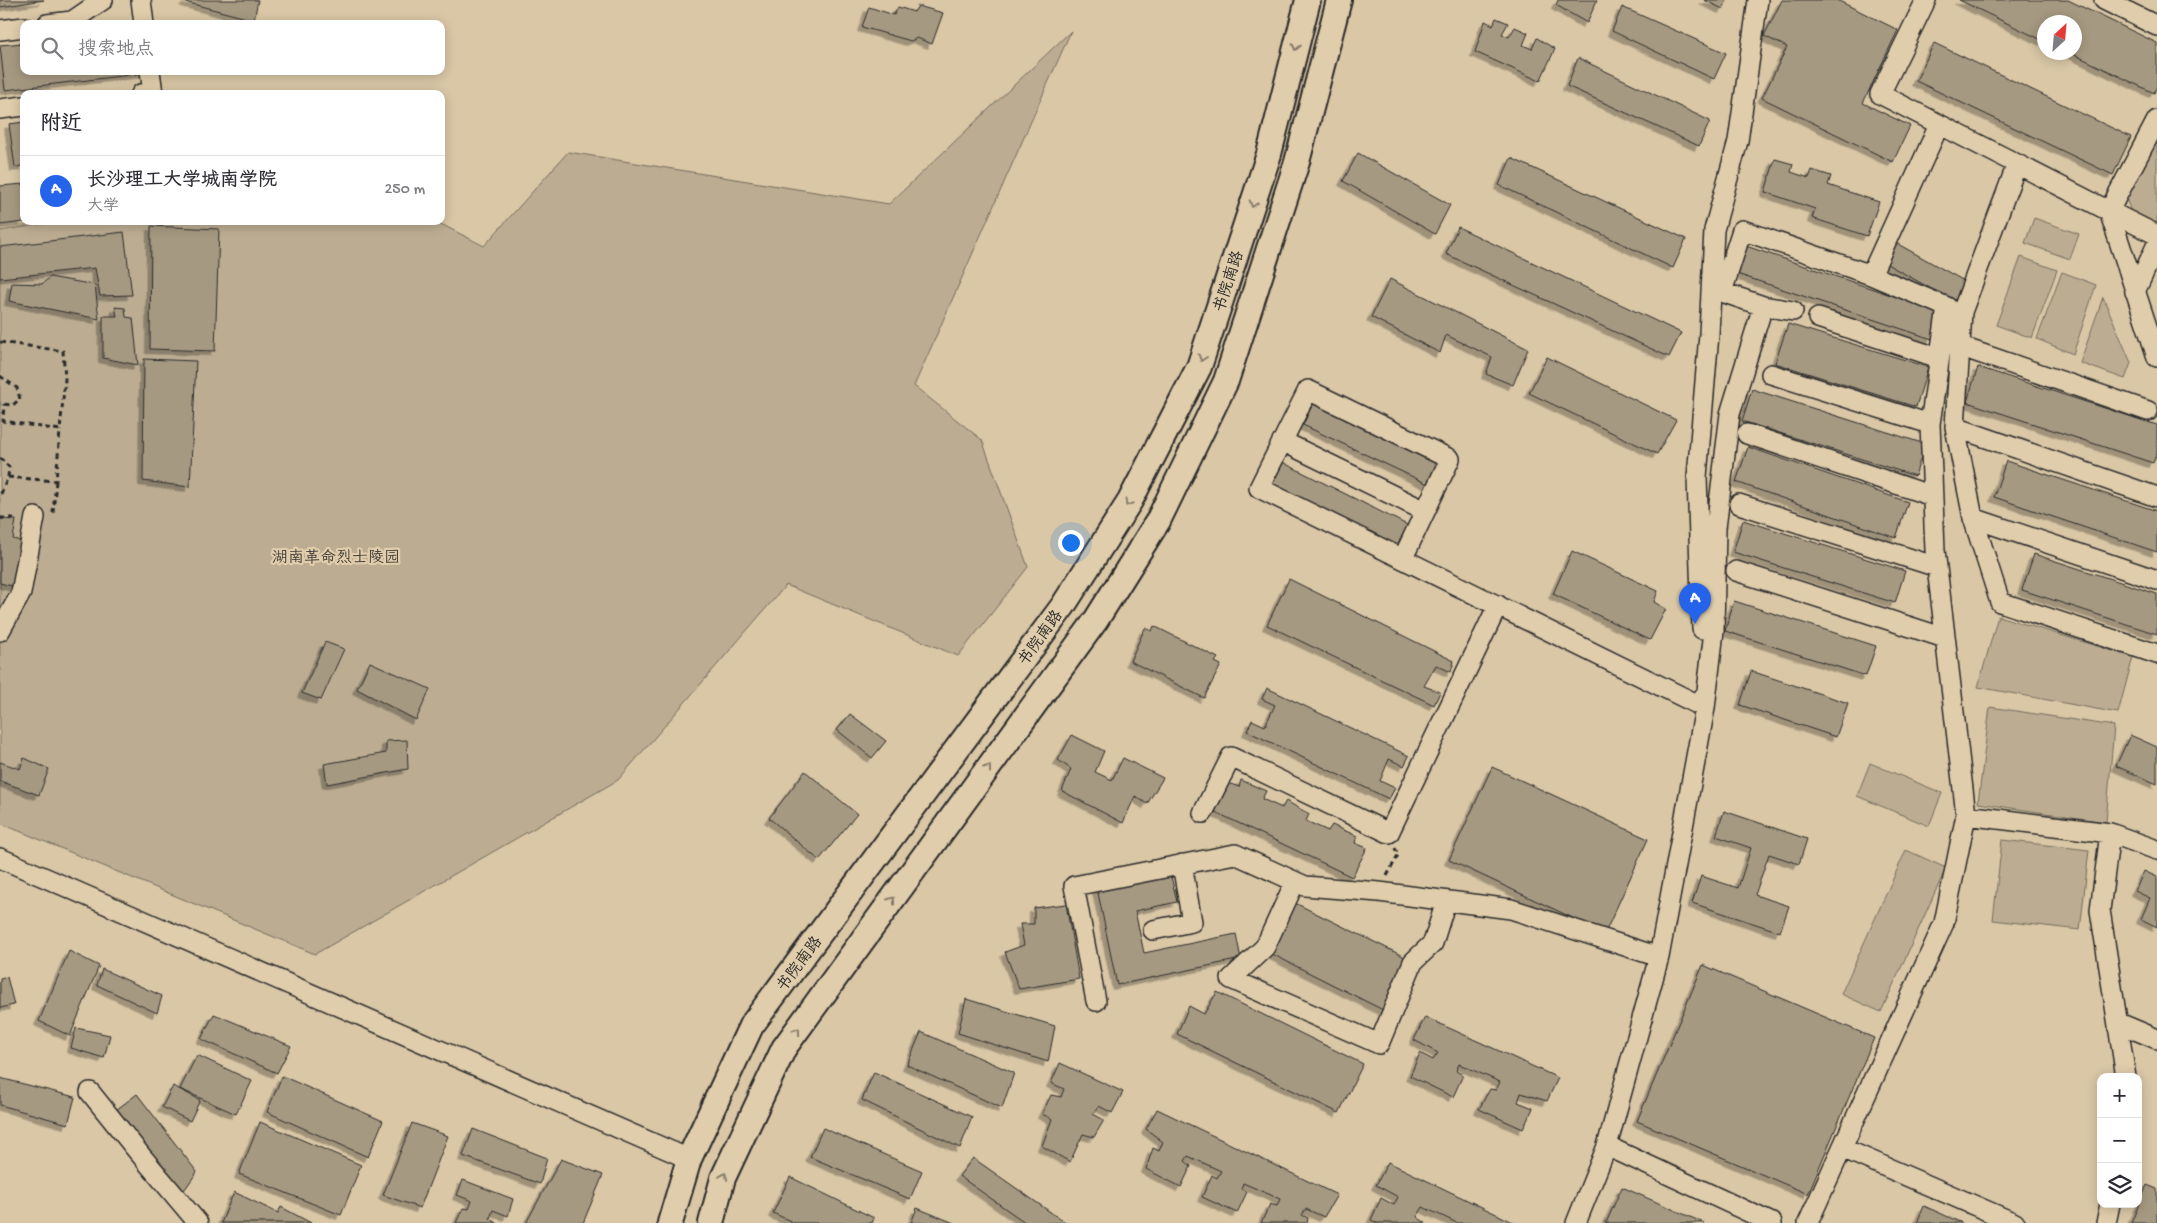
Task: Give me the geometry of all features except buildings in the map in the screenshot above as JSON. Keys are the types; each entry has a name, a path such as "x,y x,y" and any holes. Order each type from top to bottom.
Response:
{"main road":[{"name":"书院南路","path":"670,1223 689,1159 751,1026 1063,606 1130,501 1199,367 1269,154 1308,0"},
{"name":"书院南路","path":"711,1223 723,1178 784,1048 1096,620 1158,521 1226,381 1297,162 1339,0"}],"street":[{"path":"72,20 103,0"},
{"path":"141,0 144,20"},
{"path":"1705,708 1697,477 1709,334 1714,230 1738,141 1758,0"},
{"path":"1926,0 1880,94 2157,235"},
{"path":"2104,0 2157,26"},
{"path":"0,30 20,28"},
{"path":"151,75 153,90"},
{"path":"0,109 20,106"},
{"path":"2157,120 2109,211 2144,303 2157,357"},
{"path":"1871,275 1940,125"},
{"path":"2017,164 1962,312 1955,427 1973,518 2000,602 2157,654"},
{"path":"1794,311 1762,306 1722,292 1742,230 1871,275 1947,307 1930,424 1932,496 1937,567 1966,815 1944,923 1808,1223"},
{"path":"2144,303 2157,244"},
{"path":"1576,1223 1607,1146 1659,957 1705,708 1714,631 1716,528 1730,414 1762,306"},
{"path":"1818,318 1940,358"},
{"path":"1960,346 2148,411"},
{"path":"1772,374 1930,424"},
{"path":"1403,558 1450,459 1308,390 1258,488 1705,708"},
{"path":"1955,427 2157,497"},
{"path":"1747,434 1932,496"},
{"path":"1282,441 1425,512"},
{"path":"1739,504 1937,567"},
{"path":"0,631 21,593 36,517"},
{"path":"1973,518 2157,580"},
{"path":"1736,571 1945,638"},
{"path":"1203,813 1231,757 1389,833 1498,605"},
{"path":"1966,815 2110,833 2157,850"},
{"path":"2110,833 2100,910 2125,1073"},
{"path":"1096,1001 1074,886 1235,854 1305,886 1379,892 1512,909 1659,957"},
{"path":"0,858 689,1159"},
{"path":"1153,930 1192,922 1182,864"},
{"path":"1295,882 1265,948 1231,979 1379,1044 1413,962 1433,943 1446,901"},
{"path":"2119,1023 2157,1040"},
{"path":"90,1092 138,1154 198,1223"},
{"path":"1607,1146 1772,1223"},
{"path":"1842,1148 2015,1223"},
{"path":"2106,1223 2109,1208"}],"path":[{"path":"0,342 63,351 65,379 56,481 8,476"},
{"path":"0,376 17,388 20,400 13,405 2,404 4,421 60,430"},
{"path":"0,458 9,467 8,476 0,496"},
{"path":"1379,892 1398,855 1389,833"}],"green space":[{"name":"湖南革命烈士陵园","path":"1071,31 914,386 982,440 1028,567 958,656 786,585 618,780 315,954 0,823 0,231 37,225 443,225 484,246 568,152 889,204"},
{"path":"2157,137 2157,225 2132,215 2126,198"},
{"path":"2034,218 2079,234 2070,259 2025,243"},
{"path":"2021,257 2057,270 2032,338 1996,325"},
{"path":"2062,272 2096,285 2073,354 2037,339"},
{"path":"2103,297 2131,363 2125,379 2080,363"},
{"path":"1998,616 2133,657 2118,713 1978,687"},
{"path":"1990,707 2114,726 2106,822 1978,803"},
{"path":"1870,763 1942,793 1929,826 1857,796"},
{"path":"2002,840 2089,850 2080,930 1993,920"},
{"path":"1906,850 1946,868 1881,1012 1841,994"}],"place":[{"name":"长沙理工大学城南学院","path":"1695,624"}]}
